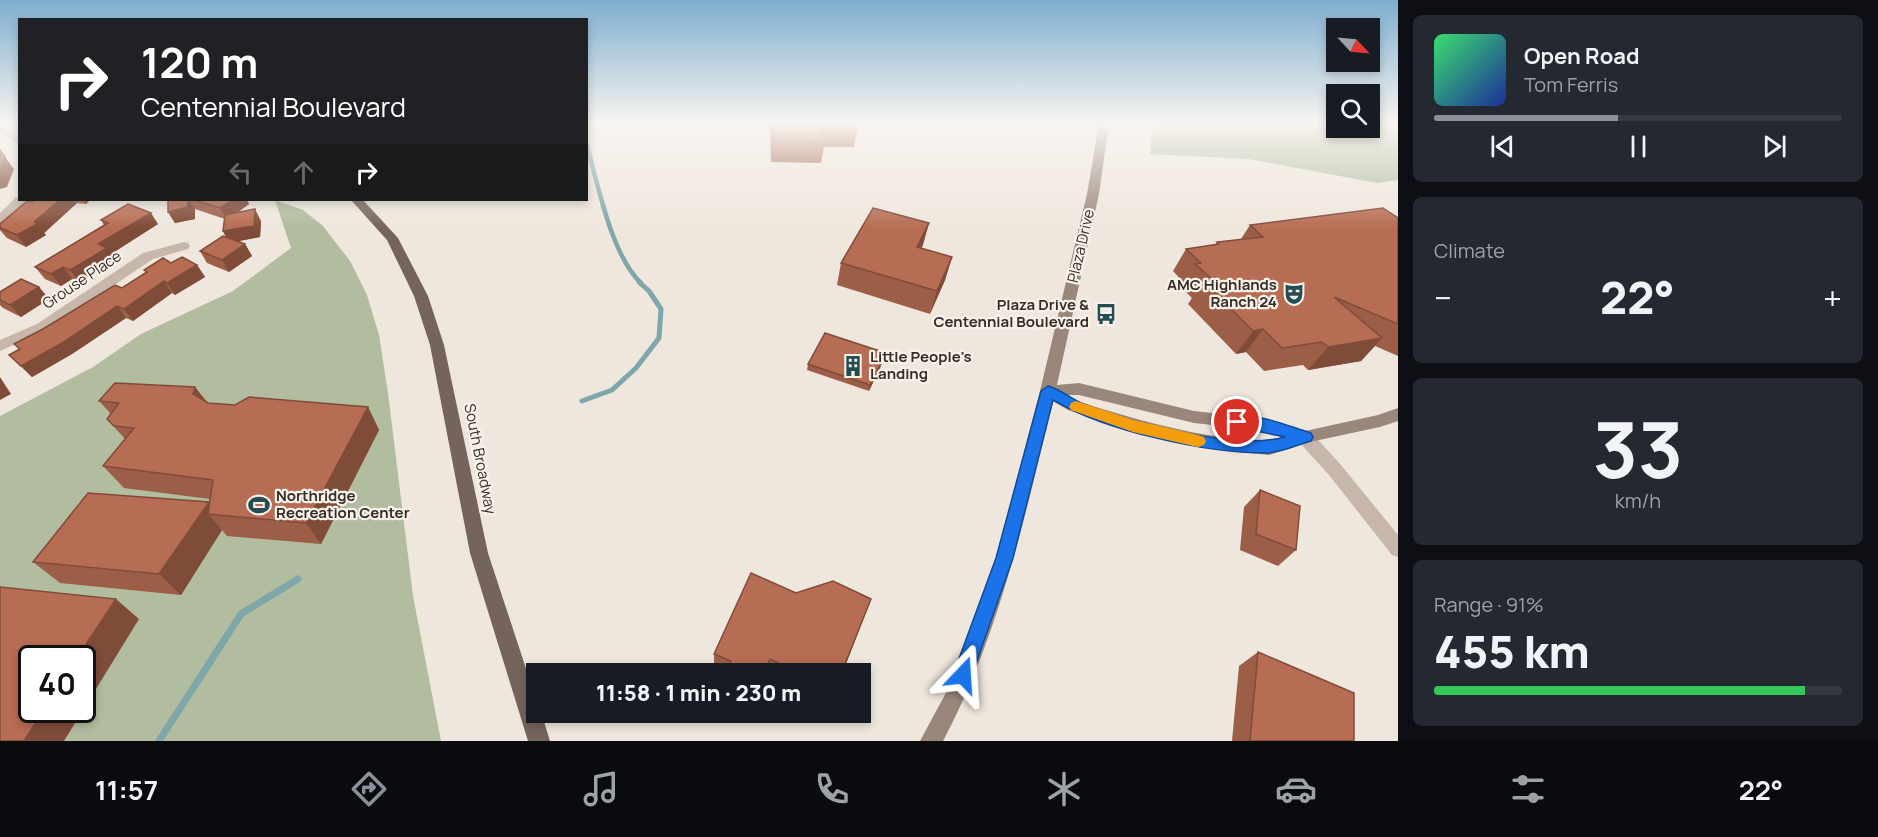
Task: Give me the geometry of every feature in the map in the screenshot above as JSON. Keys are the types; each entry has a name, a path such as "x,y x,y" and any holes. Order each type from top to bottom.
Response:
{"main road":[{"name":"South Broadway","path":"358,201 392,238 421,296 437,345 479,553 539,741"}],"street":[{"name":"Plaza Drive","path":"931,741 956,695 1005,558 1048,391 1093,194 1099,159"},
{"path":"0,220 19,201"},
{"name":"Grouse Place","path":"0,346 42,327 148,256 184,246"},
{"path":"1048,391 1078,389 1194,417 1259,424 1305,437 1335,470 1398,549"},
{"path":"1048,391 1074,406 1116,421 1167,435 1203,442 1269,448 1305,437 1380,421 1398,414"}],"green space":[{"path":"1240,159 1398,159 1398,180 1377,183"},
{"path":"275,201 303,210 323,226 350,261 367,295 379,335 413,596 441,741 0,741 0,416 93,367 141,334 233,291 291,248"}],"building":[{"path":"0,159 4,159 0,170"},
{"path":"27,201 59,201 34,222 37,224 17,235 0,228 0,224"},
{"path":"168,201 188,201 188,207 168,212"},
{"path":"197,201 231,201 220,208"},
{"path":"128,204 151,213 98,244 107,248 70,270 63,267 51,274 35,267 108,223 101,220"},
{"path":"873,208 929,223 917,247 952,257 937,291 841,263"},
{"name":"AMC Highlands Ranch 24","path":"1383,208 1398,218 1398,324 1334,297 1382,338 1328,347 1322,342 1282,348 1263,329 1253,331 1203,281 1212,279 1195,264 1201,263 1186,249 1219,244 1217,242 1263,237 1250,225"},
{"path":"255,209 254,226 223,231 225,215"},
{"path":"223,236 245,244 222,260 200,251"},
{"path":"182,257 197,265 167,283 164,281 124,309 117,306 62,343 21,366 9,355 20,349 14,344 115,285 122,288 147,272 144,270 163,258 171,263"},
{"path":"21,279 39,287 10,305 0,300 0,292"},
{"name":"Little People's Landing","path":"825,333 886,353 870,385 808,364"},
{"path":"115,383 195,387 193,394 208,403 235,405 249,397 368,407 306,523 208,514 213,480 103,466 134,428 114,426 107,419 119,403 99,401"},
{"path":"1260,490 1300,506 1296,550 1256,534"},
{"path":"88,493 209,502 159,574 33,562"},
{"path":"751,573 796,593 833,581 871,599 845,663 779,663 770,659 768,663 730,663 731,661 714,654"},
{"path":"0,587 116,599 86,645 18,645 18,723 36,723 24,741 0,741"},
{"path":"1258,652 1354,693 1354,741 1250,741"}],"waterway":[{"path":"590,159 613,236 621,255 641,283"},
{"path":"582,401 612,390 636,368 659,338 661,309 649,291 639,282"},
{"path":"159,741 241,614 298,579"}],"slow traffic":[{"path":"1076,407 1133,426 1198,441"}],"place":[{"name":"AMC Highlands Ranch 24","path":"1294,294"},
{"name":"Plaza Drive & Centennial Boulevard","path":"1106,314"},
{"name":"Little People's Landing","path":"853,366"},
{"name":"Northridge Recreation Center","path":"259,505"}],"route":[{"path":"963,675 1005,558 1048,391 1074,406 1108,418 1167,435 1203,442 1269,448 1305,437 1259,424 1237,422"}]}
